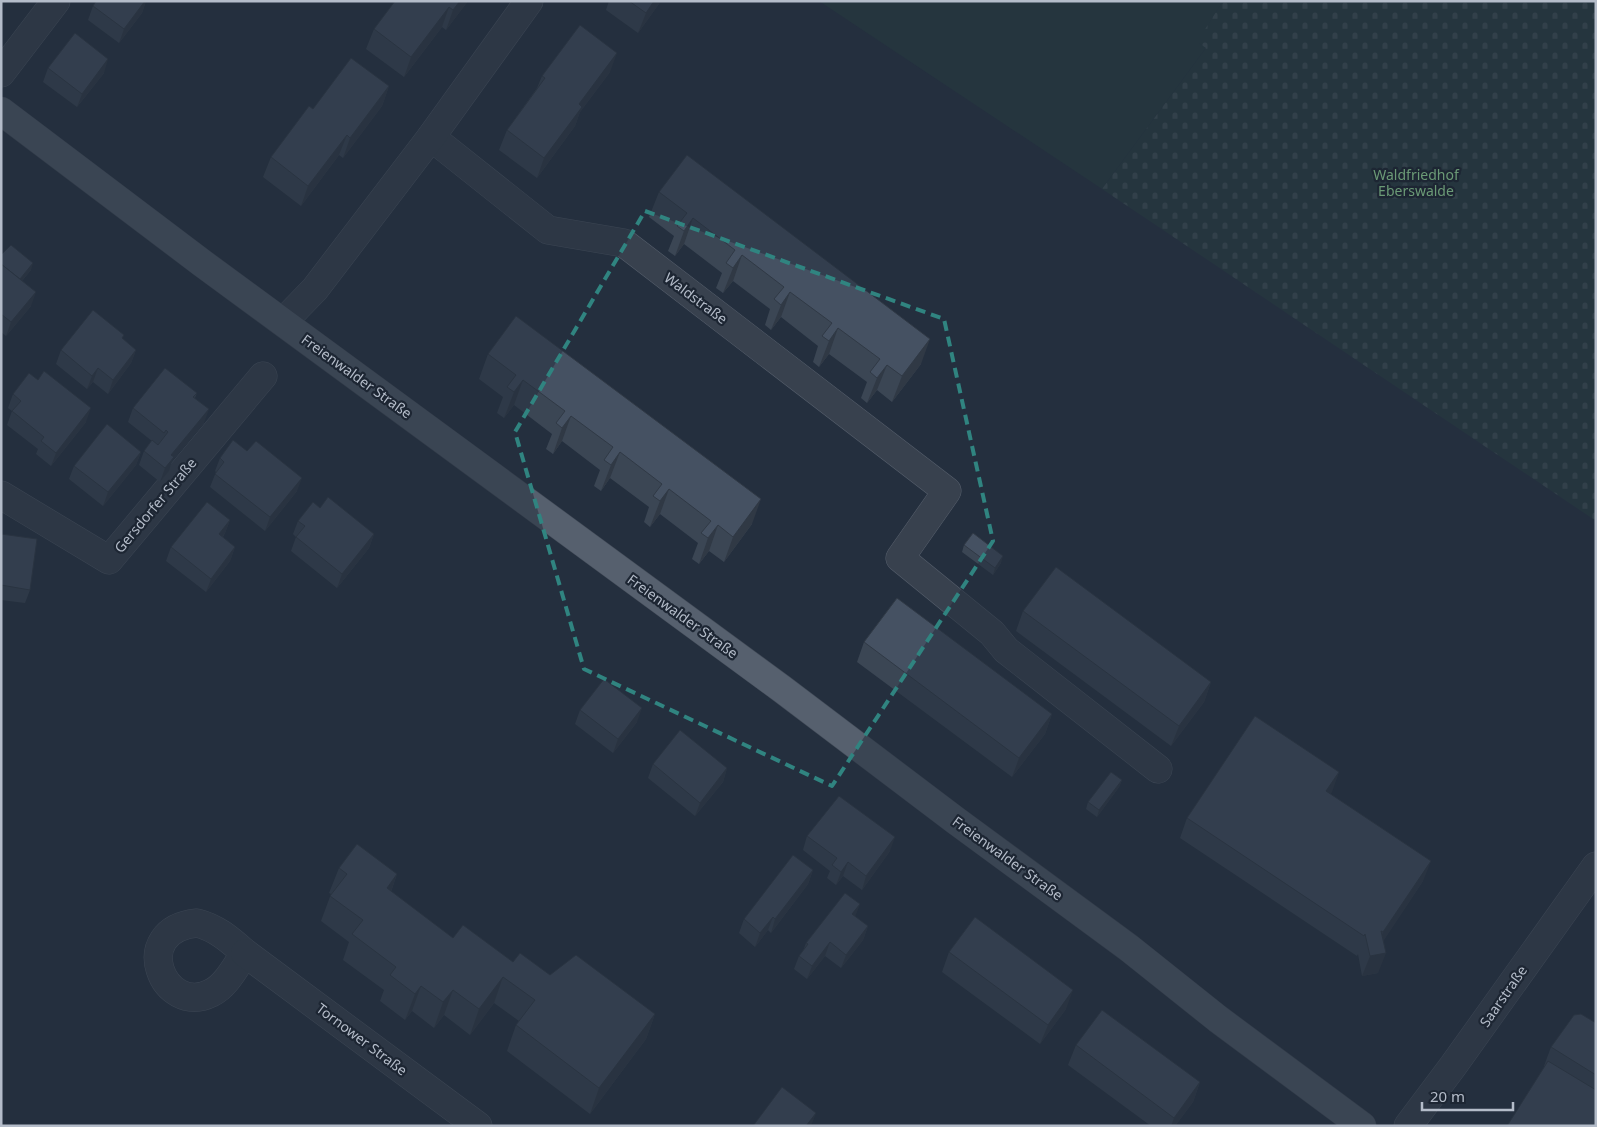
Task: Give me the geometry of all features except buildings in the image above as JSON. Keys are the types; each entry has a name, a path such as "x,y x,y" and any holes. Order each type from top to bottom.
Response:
{"main road":[{"name":"Freienwalder Straße","path":"1,111 283,322 782,689 955,820 1129,948 1218,1019 1362,1126"}],"street":[{"path":"1,73 56,1"},
{"path":"283,322 315,289 431,137 529,1"},
{"name":"Waldstraße","path":"431,137 548,230 624,244 948,491 900,558 992,633 1006,650 1158,769"},
{"name":"Gersdorfer Straße","path":"1,495 109,560 263,376"},
{"name":"Saarstraße","path":"1408,1126 1596,866"},
{"name":"Tornower Straße","path":"245,953 478,1126"}],"highlighted area":[{"path":"645,211 944,319 993,541 832,786 584,669 515,432"}],"green space":[{"path":"819,1 1223,1 1198,42 1206,48 1102,189"},
{"name":"Waldfriedhof Eberswalde","path":"1223,1 1596,1 1596,521 1102,189 1206,48 1197,42"}]}
